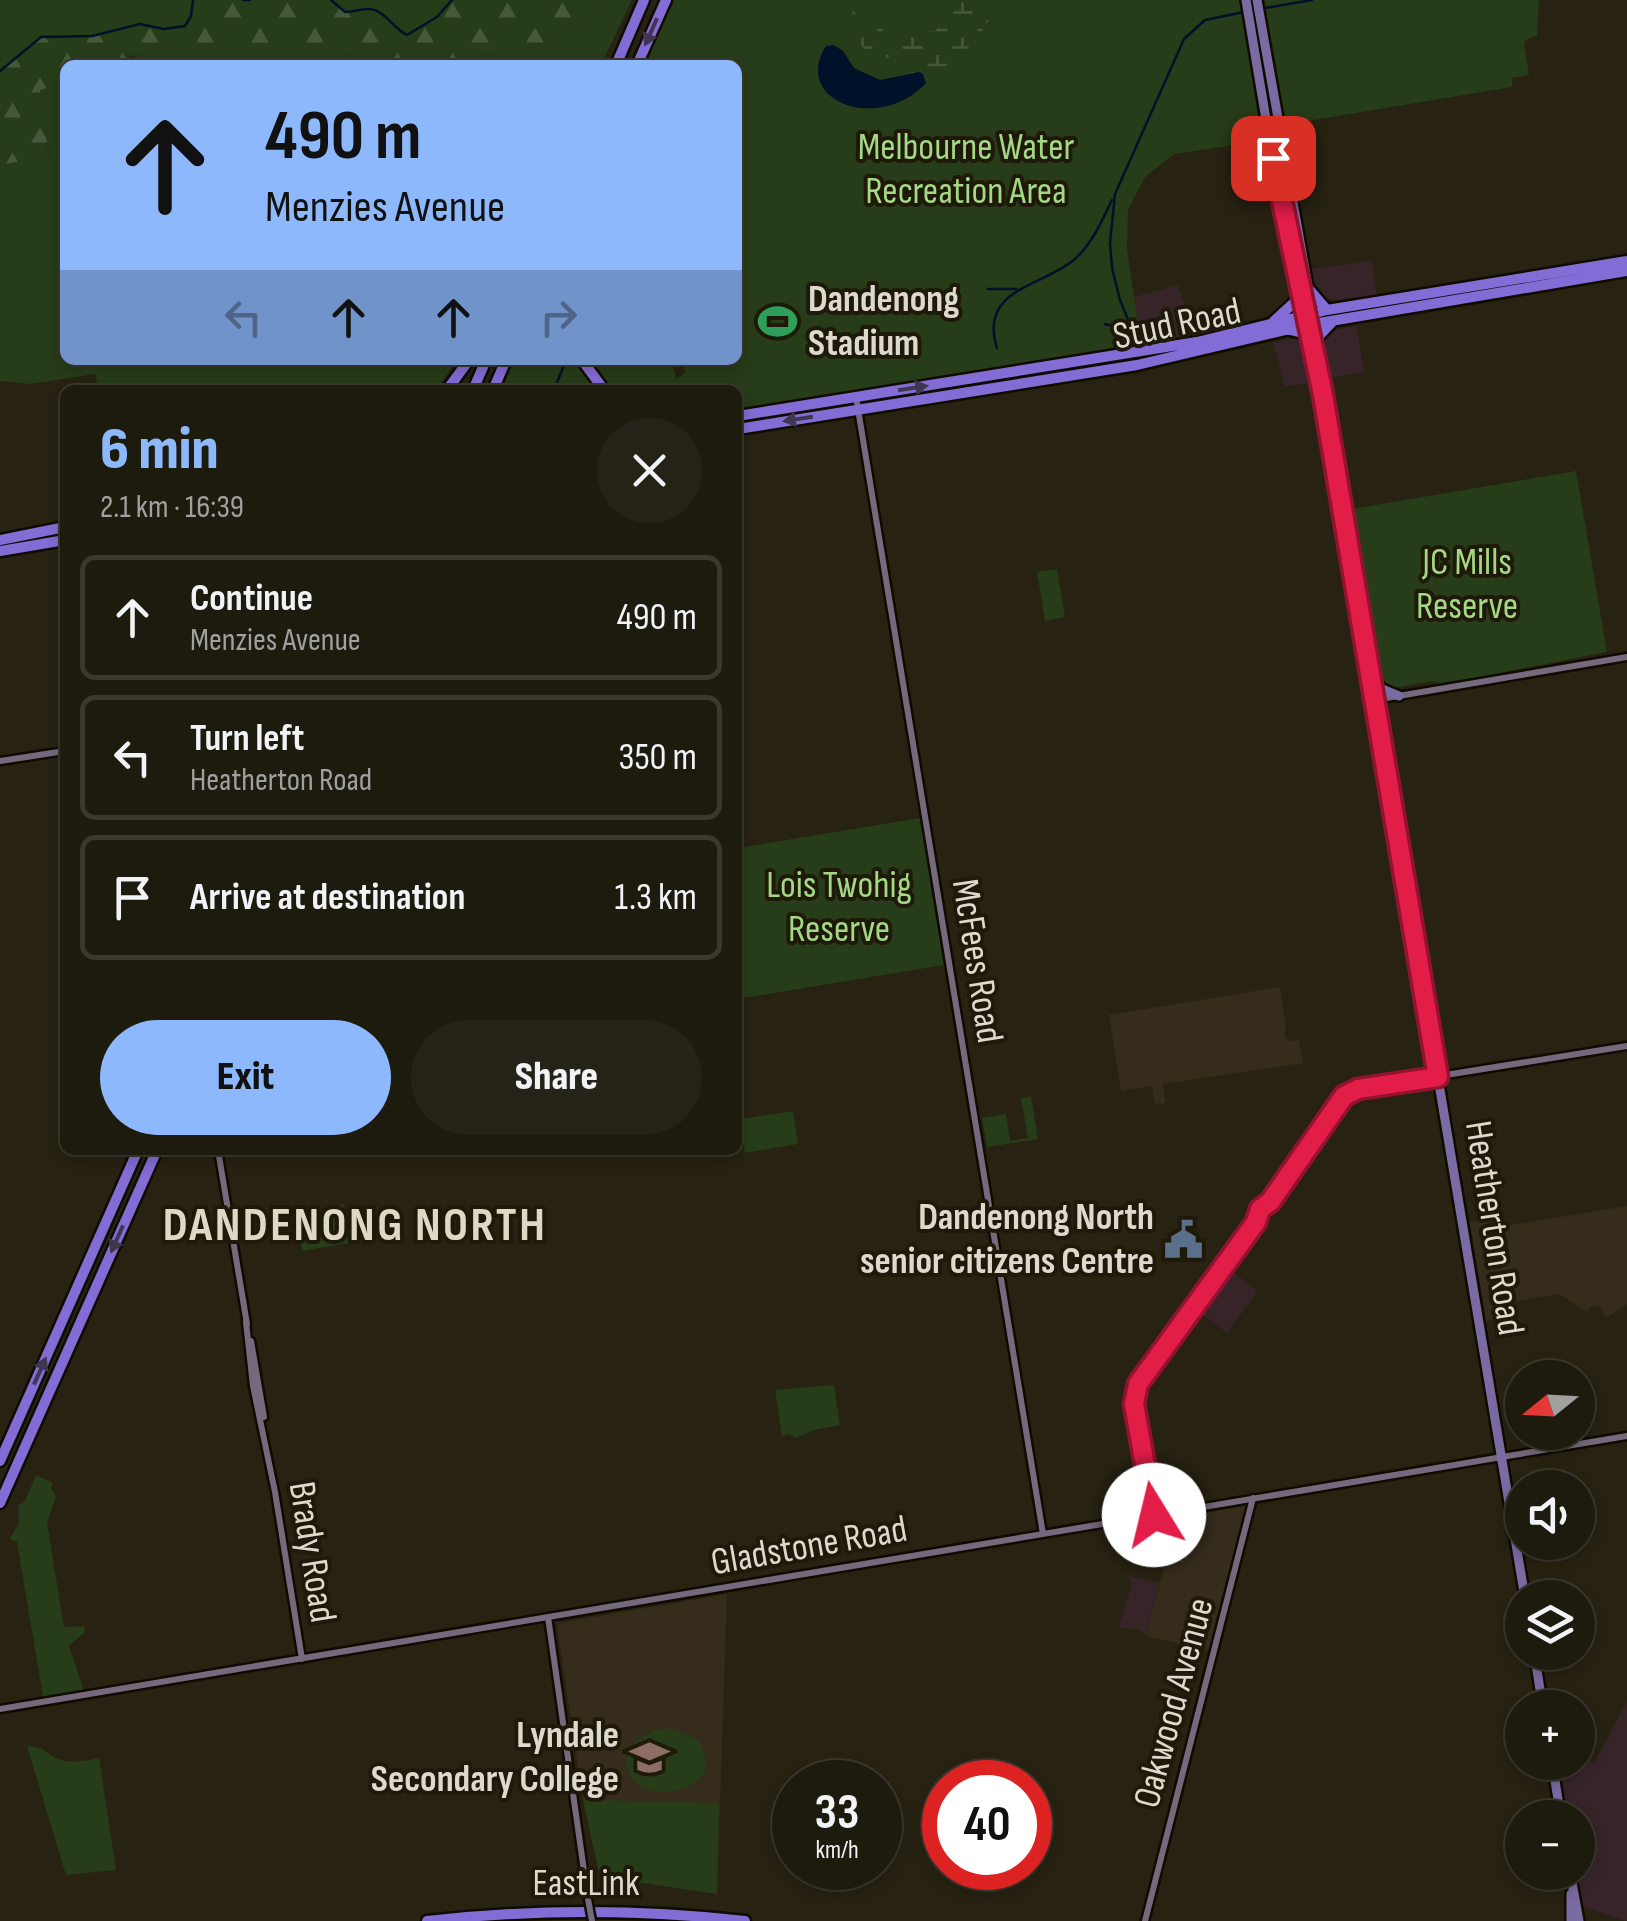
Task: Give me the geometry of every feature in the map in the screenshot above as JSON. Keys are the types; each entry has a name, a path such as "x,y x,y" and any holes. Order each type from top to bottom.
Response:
{"highway":[{"path":"618,60 644,0"},
{"path":"638,60 666,0"},
{"name":"Stud Road","path":"742,415 1197,342 1273,322 1570,275 1627,261"},
{"name":"Stud Road","path":"1570,275 1627,271"},
{"path":"1273,322 1298,299 1304,287 1330,315 1314,340 1289,330"},
{"name":"Stud Road","path":"742,428 1138,365 1289,330 1310,319"},
{"path":"0,540 60,528"},
{"path":"0,550 60,541"},
{"path":"0,1460 136,1155"},
{"path":"0,1503 155,1155"},
{"name":"EastLink","path":"427,1921 596,1911 745,1921"}],"main road":[{"name":"Heatherton Road","path":"1246,0 1276,141"},
{"name":"Heatherton Road","path":"1257,0 1278,157 1314,340 1522,1580"},
{"name":"McFees Road","path":"856,396 1043,1534"},
{"path":"1375,700 1627,657"},
{"path":"1371,675 1382,689 1399,696"},
{"path":"0,762 60,752"},
{"path":"1154,1515 1134,1392 1337,1110 1353,1094 1627,1046"},
{"name":"Brady Road","path":"219,1155 302,1659"},
{"name":"Gladstone Road","path":"0,1709 1627,1436"},
{"name":"Oakwood Avenue","path":"1145,1921 1253,1498"},
{"path":"548,1617 592,1921"},
{"path":"1571,1921 1572,1892"},
{"path":"1572,1892 1579,1921"}],"shaded area":[{"path":"1372,261 1377,296 1325,298 1310,269"},
{"path":"1178,285 1195,334 1141,344 1133,297"},
{"path":"1356,326 1365,372 1329,378 1324,337 1332,331"},
{"path":"1296,338 1304,345 1313,383 1284,386 1273,343"},
{"path":"1280,987 1284,1035 1289,1041 1299,1040 1303,1063 1163,1084 1165,1103 1155,1104 1152,1086 1121,1091 1109,1015"},
{"path":"1627,1206 1627,1304 1606,1318 1600,1306 1587,1312 1559,1294 1506,1303 1507,1317 1486,1321 1470,1222 1503,1216 1505,1226"},
{"path":"1229,1269 1258,1291 1227,1333 1199,1312"},
{"path":"1251,1504 1213,1651 1146,1636 1167,1554 1148,1551 1145,1525"},
{"path":"1126,1575 1159,1583 1146,1636 1141,1630 1119,1628 1132,1583"},
{"name":"Lyndale Secondary College","path":"727,1594 717,1894 616,1879 599,1872 583,1800 557,1626"},
{"path":"1627,1701 1627,1921 1582,1906 1579,1890 1595,1890 1595,1800 1564,1800 1561,1780 1595,1780 1595,1761"}],"green space":[{"path":"0,0 193,0 185,26 164,29 140,24 92,36 56,36 24,51 0,71"},
{"path":"193,0 331,0 345,12 376,10 407,35 437,17 452,0 616,0 537,47 450,60 361,60 329,46 211,49 123,60 60,60 60,85 40,90 49,156 0,165 0,71 41,37 92,36 140,24 164,29 185,26"},
{"path":"331,0 452,0 437,17 407,35 376,10 345,12"},
{"path":"616,0 632,0 603,60 450,60 537,47"},
{"name":"Melbourne Water Recreation Area","path":"671,0 1539,0 1537,36 1524,44 1529,75 1512,78 1512,87 1308,121 1309,134 1174,154 1145,177 1128,210 1127,250 1141,344 742,409 742,385 503,385 511,365 673,365 676,379 685,373 684,365 742,365 742,60 644,60"},
{"path":"850,0 857,0 854,11 865,29 873,28 896,5 914,0 891,14 881,26 885,37 897,42 915,35 931,3 944,0 928,11 924,31 936,31 953,14 958,0 1000,0 977,40 926,83 919,72 910,75 907,55 878,59 863,48 849,26"},
{"path":"329,46 361,60 125,60 188,48"},
{"path":"60,85 60,365 454,365 440,385 98,385 95,374 30,384 0,381 0,165 49,156 40,90"},
{"name":"JC Mills Reserve","path":"1576,471 1607,652 1443,684 1432,681 1390,689 1382,681 1352,509"},
{"path":"1057,569 1065,617 1045,621 1037,572"},
{"name":"Lois Twohig Reserve","path":"920,818 944,965 742,998 742,847"},
{"path":"1031,1096 1038,1139 987,1147 982,1118 1006,1114 1010,1141 1028,1138 1021,1098"},
{"path":"793,1111 798,1144 745,1153 742,1119"},
{"path":"343,1203 346,1218 377,1213 381,1232 360,1236 361,1241 302,1251 298,1222 322,1218"},
{"path":"834,1385 840,1425 795,1438 789,1434 782,1436 775,1390"},
{"path":"36,1475 53,1483 51,1488 56,1497 47,1522 64,1627 84,1626 85,1632 69,1646 84,1691 43,1697 17,1542 10,1539 19,1522 18,1506 25,1501"},
{"path":"672,1728 698,1740 705,1755 705,1773 693,1783 666,1792 640,1786 631,1777 627,1764 628,1747 654,1730"},
{"path":"27,1746 65,1761 99,1758 116,1870 66,1875"},
{"path":"583,1800 719,1803 717,1894 616,1879 599,1872"}],"water":[{"path":"834,45 854,68 880,80 919,72 926,83 907,98 886,106 864,108 845,104 830,95 820,82 818,65 826,46"}],"waterway":[{"path":"0,71 41,37 92,36 140,24 164,29 185,26 193,0"},
{"path":"243,0 250,0"},
{"path":"331,0 345,12 376,10 407,35 437,17 452,0"},
{"path":"1265,8 1312,0"},
{"path":"1138,344 1112,268 1110,243 1115,194 1184,39 1205,20 1244,12"},
{"path":"997,348 994,328 1005,301 1075,259 1092,239 1112,200"},
{"path":"988,289 1016,289"},
{"path":"1105,324 1133,332"},
{"path":"556,385 564,365"}],"place":[{"name":"Dandenong Stadium","path":"778,321"},
{"name":"Dandenong North senior citizens Centre","path":"1184,1239"},
{"name":"Lyndale Secondary College","path":"649,1757"}],"district":[{"name":"DANDENONG NORTH","path":"355,1225"}],"route":[{"path":"1154,1515 1134,1404 1138,1384 1344,1096 1358,1089 1438,1077 1323,395 1273,158"}]}
